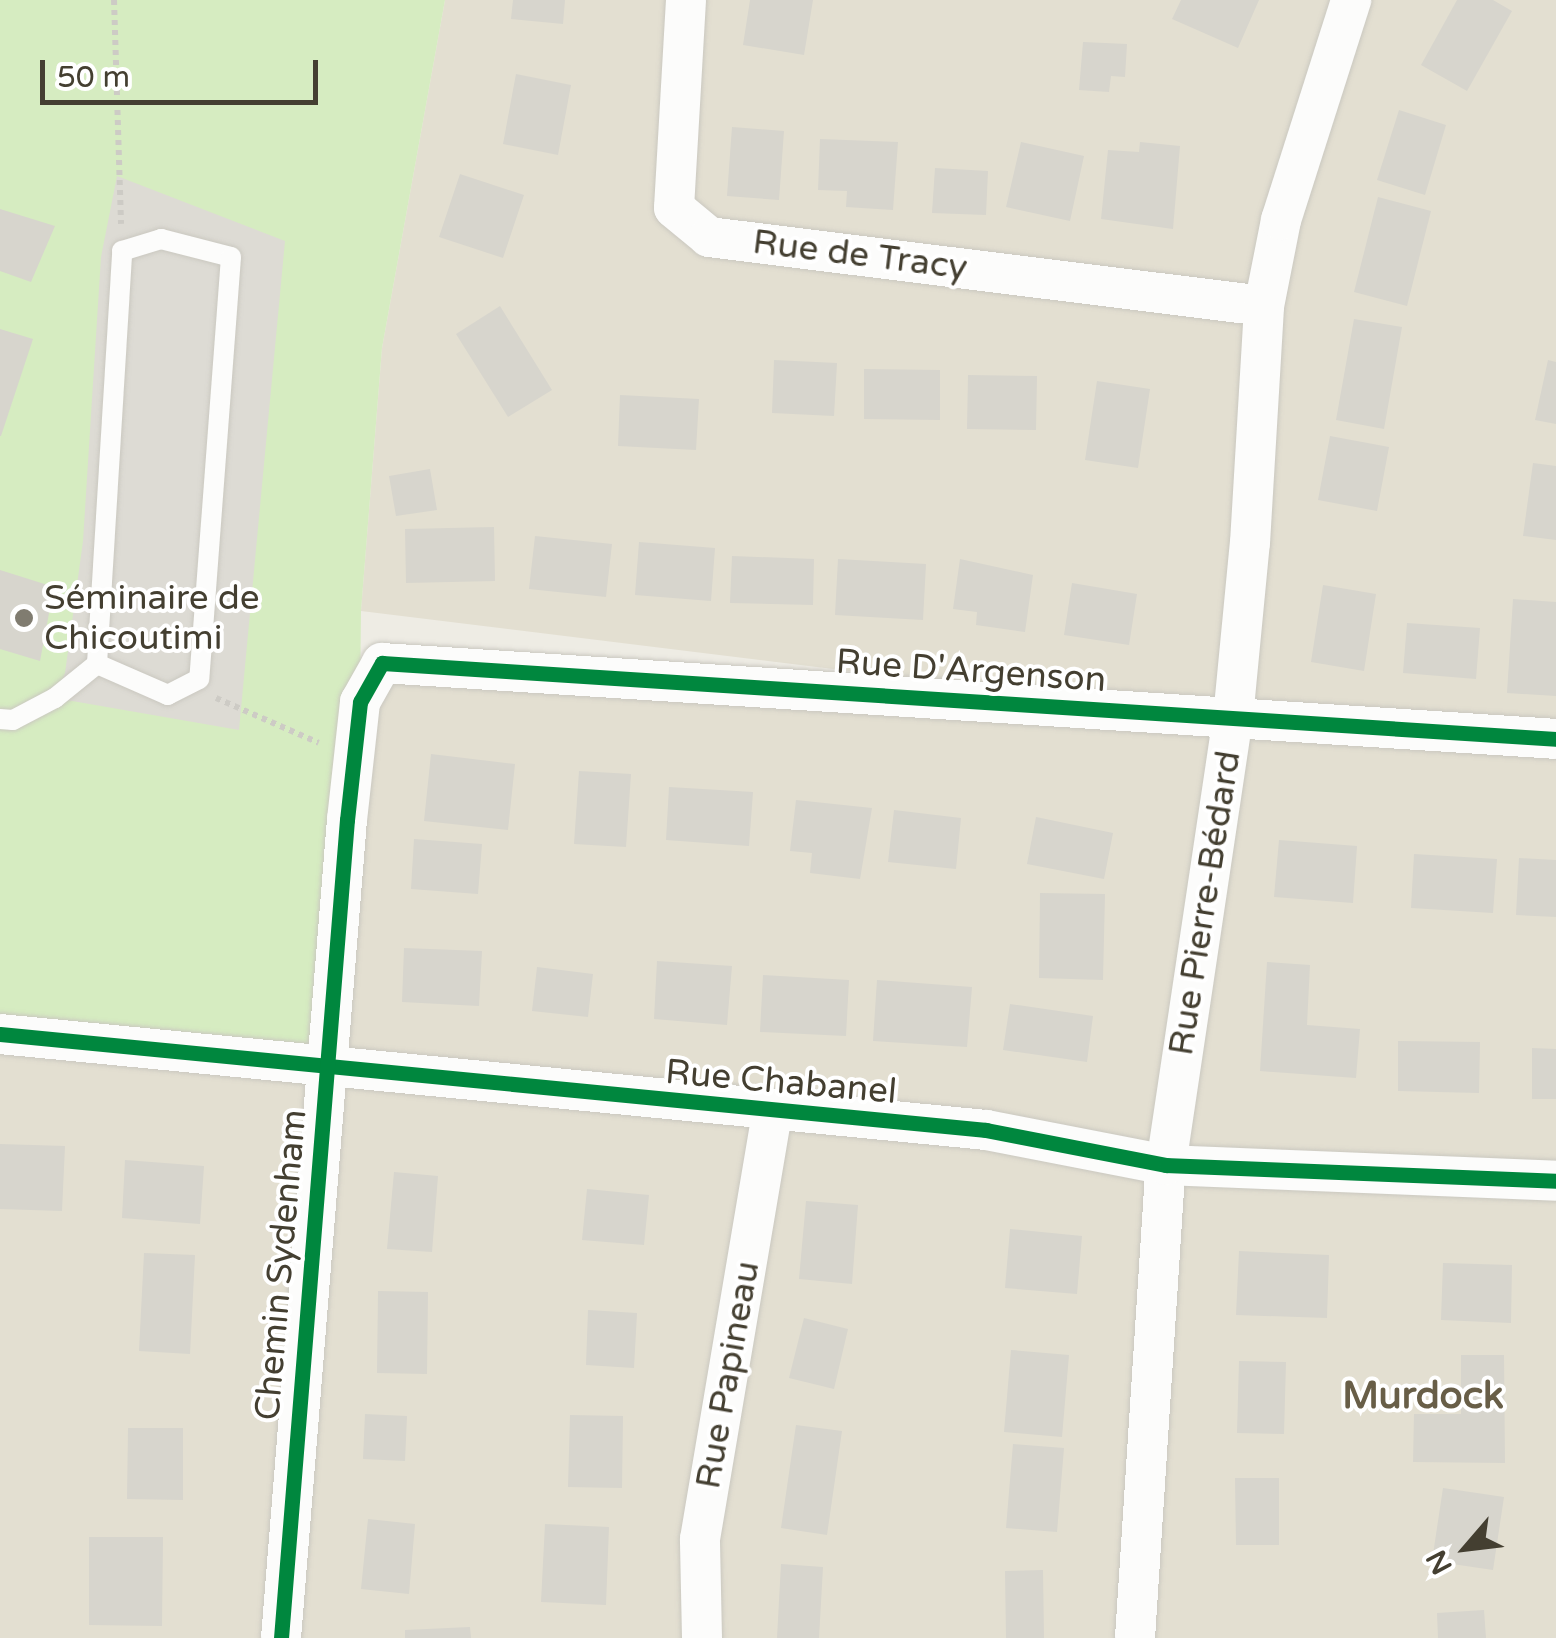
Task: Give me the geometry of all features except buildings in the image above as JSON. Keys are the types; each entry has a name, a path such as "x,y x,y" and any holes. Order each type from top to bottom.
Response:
{"street":[{"name":"Rue de Tracy","path":"686,0 674,208 709,236 1264,306"},
{"name":"Rue Pierre-Bédard","path":"1135,1638 1166,1164 1233,718 1250,543 1264,306 1281,220 1352,0"},
{"name":"Rue D'Argenson","path":"382,663 1556,739"},
{"name":"Chemin Sydenham","path":"281,1638 354,759 360,702 382,663"},
{"name":"Rue Chabanel","path":"0,1034 986,1130 1166,1164 1556,1181"},
{"name":"Rue Papineau","path":"702,1638 700,1539 772,1112"}],"lane":[{"path":"0,718 13,720 55,698 97,664 122,251 161,239 231,256 199,679 168,695 97,664"}],"path":[{"path":"114,0 122,251"},
{"path":"187,685 354,759"}],"shaded area":[{"path":"445,0 1556,0 1556,1638 0,1638 0,1034 382,663 1207,715 361,611 382,348"},
{"path":"117,176 285,241 239,730 55,698 65,673 83,541 101,257"}],"green space":[{"path":"0,0 445,0 382,348 361,611 360,702 327,1066 0,1034"}],"cycle path":[{"path":"281,1638 347,820 360,702 382,663 1556,739"},
{"path":"0,1034 986,1130 1166,1165 1556,1181"}],"place":[{"name":"Séminaire de Chicoutimi","path":"24,618"}],"district":[{"name":"Murdock","path":"1423,1397"}]}
